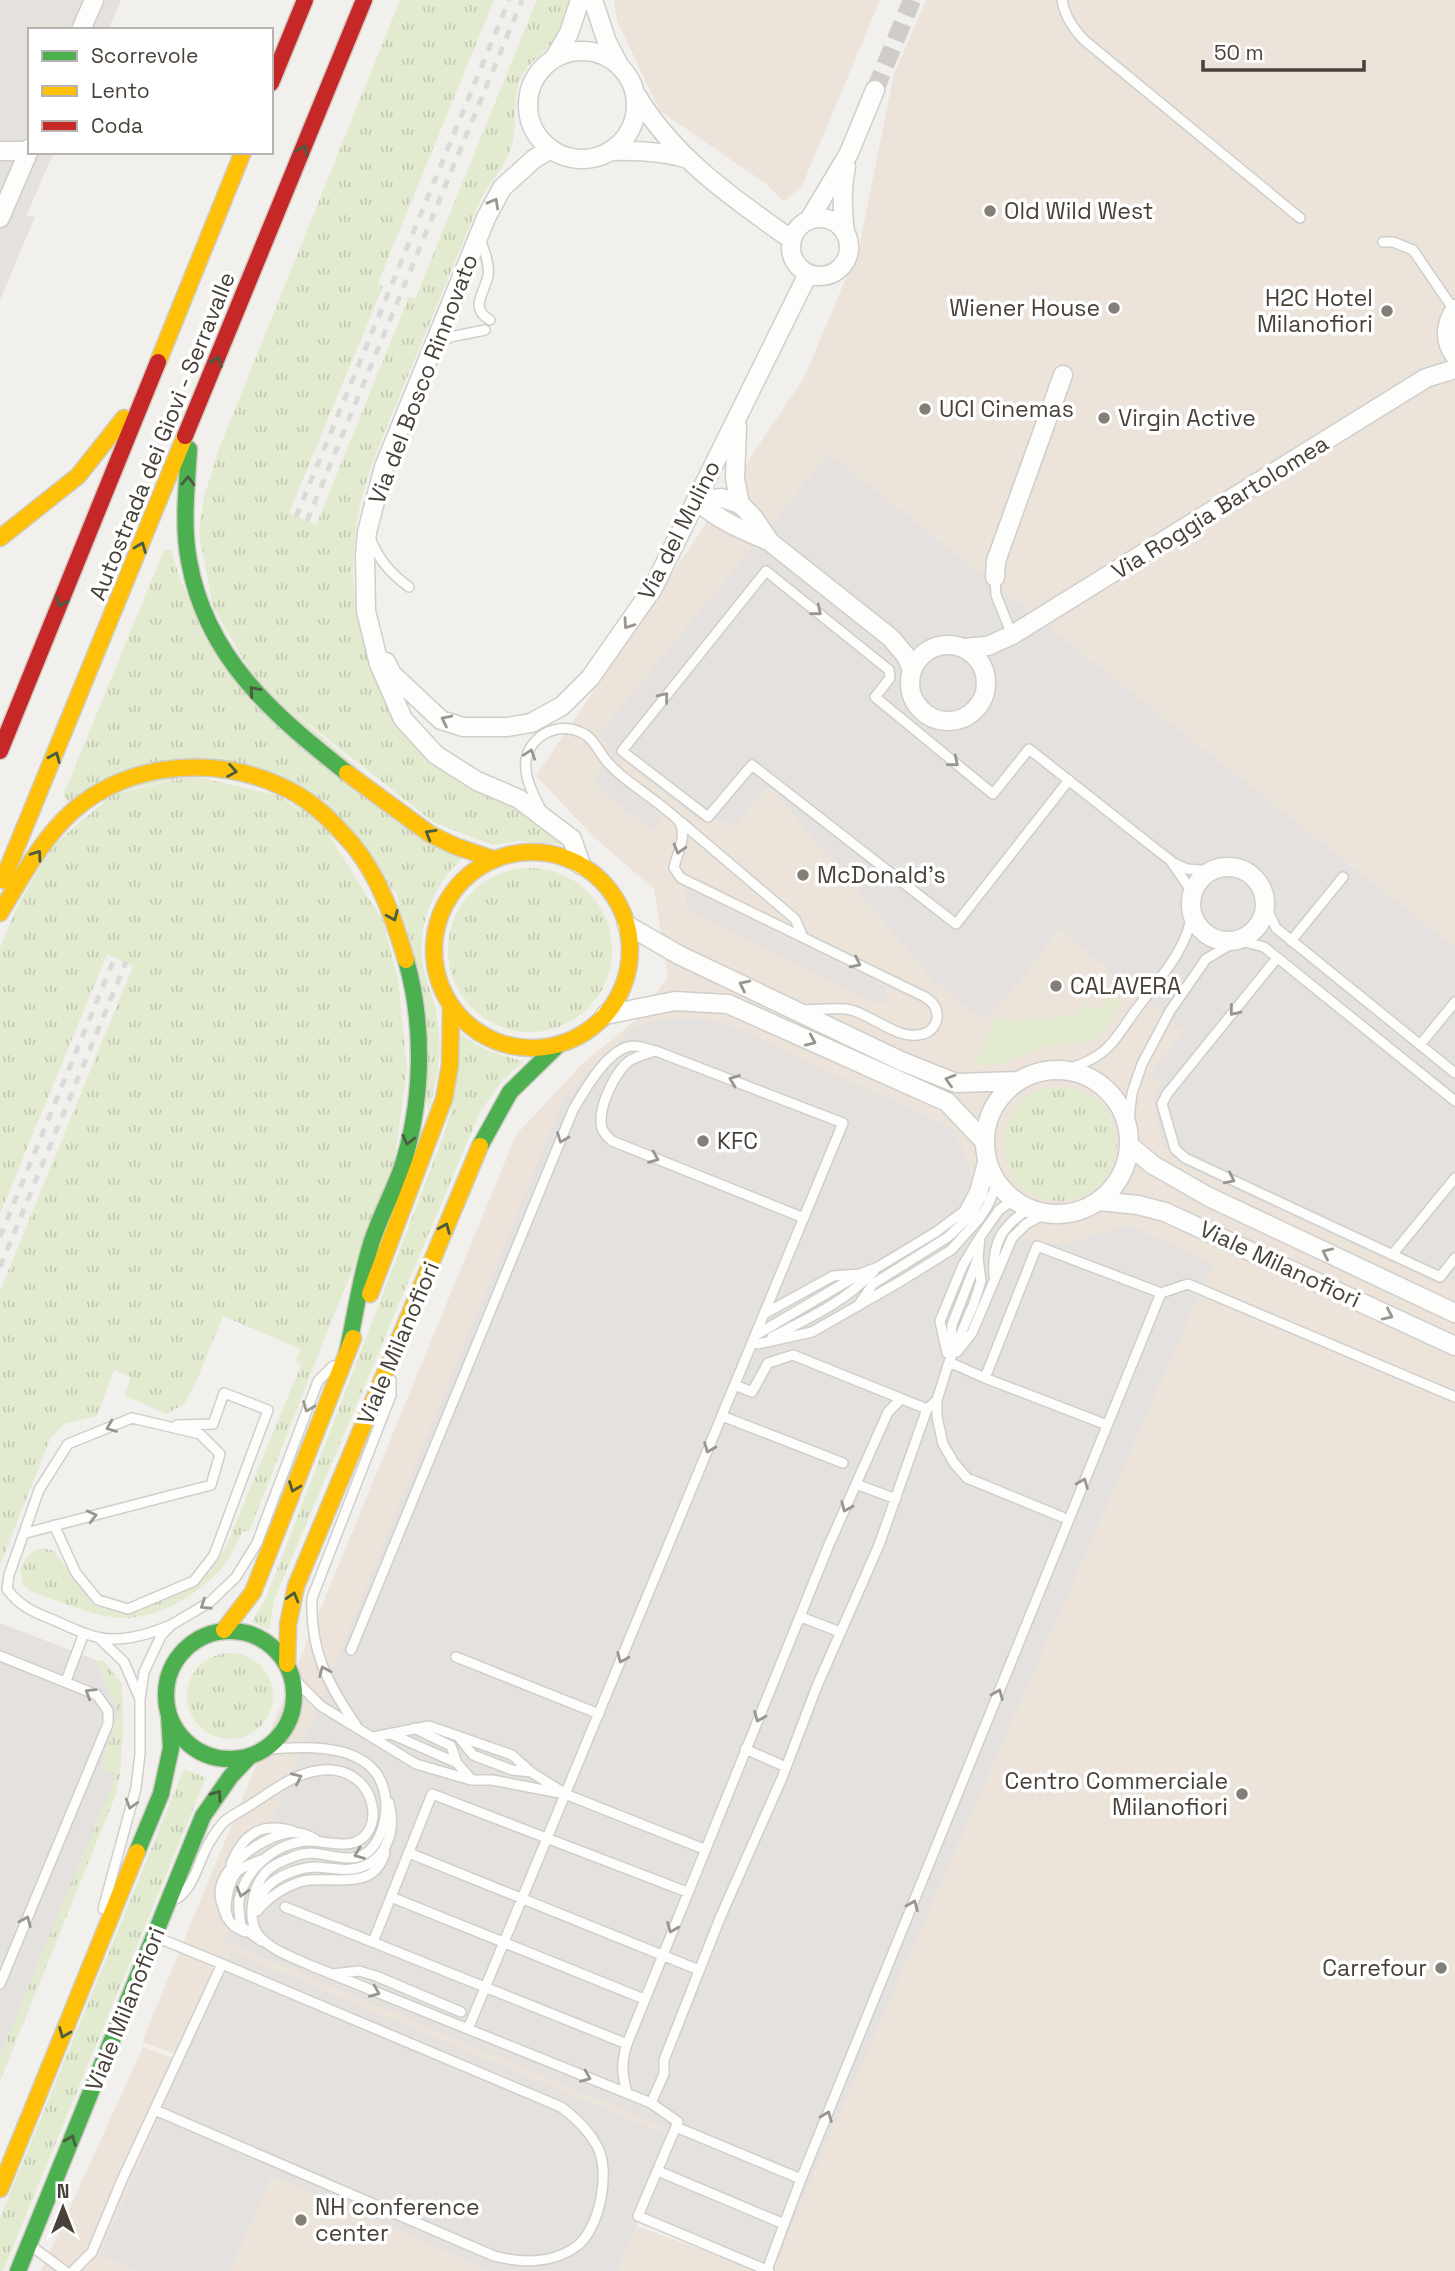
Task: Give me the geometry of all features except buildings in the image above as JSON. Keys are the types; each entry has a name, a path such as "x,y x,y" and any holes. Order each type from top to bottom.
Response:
{"main road":[{"path":"273,78 305,0"},
{"name":"Autostrada dei Giovi - Serravalle","path":"0,888 364,0"},
{"name":"Autostrada dei Giovi - Serravalle","path":"0,751 242,154"},
{"path":"0,537 78,476 151,380"},
{"path":"191,424 186,509 189,562 201,606 220,647 256,696 325,755 418,827 446,843 493,859"},
{"path":"0,913 35,857 72,811 100,791 128,778 155,770 180,767 216,768 250,774 274,782 313,806 334,824 357,850 380,886 398,926 416,1014 417,1094 402,1166 373,1236 347,1353"},
{"name":"Viale Milanofiori","path":"520,852 552,854 581,865 610,890 627,925 630,949 627,973 618,997 593,1027 558,1045 516,1047 498,1042 473,1028 451,1007 438,979 433,953 436,928 443,908 454,890 493,859 520,852"},
{"name":"Viale Milanofiori","path":"224,1630 253,1592 444,1100 450,1065 451,1007"},
{"name":"Viale Milanofiori","path":"290,1671 287,1630 296,1586 490,1125 510,1092 558,1045"},
{"path":"224,1630 249,1633 271,1645 290,1671 295,1699 290,1719 279,1737 256,1753 229,1759 210,1756 192,1747 178,1733 169,1715 165,1692 170,1670 183,1650 201,1637 224,1630"},
{"name":"Viale Milanofiori","path":"0,2189 161,1794 171,1748 169,1715"},
{"name":"Viale Milanofiori","path":"18,2271 203,1816 231,1776 256,1753"},
{"path":"0,2144 44,2080"}],"street":[{"path":"82,28 94,0"},
{"path":"555,57 569,33 580,0"},
{"path":"593,0 607,42 649,117 685,158 792,240"},
{"path":"619,65 605,55 571,51 555,57 540,69 531,84 527,102 529,120 537,136 550,149 564,156 596,158 623,141 631,128 636,111 635,94"},
{"path":"849,153 842,184 848,256 844,265 827,276 807,274 793,259 792,240 809,220 849,153 875,90"},
{"path":"0,151 28,149"},
{"name":"Via del Bosco Rinnovato","path":"550,149 534,159 502,188 478,236 384,467 368,533 365,588 372,638 379,664 403,719 436,755 477,781 519,799 572,839 581,865"},
{"path":"0,218 28,151"},
{"path":"610,151 664,152 685,158"},
{"path":"809,220 826,219 840,226 845,233"},
{"name":"Via del Mulino","path":"418,699 441,720 463,727 509,727 531,723 562,706 590,678 653,588 807,274"},
{"name":"Via Roggia Bartolomea","path":"1426,378 1451,349 1448,320 1455,310"},
{"name":"Via Roggia Bartolomea","path":"963,648 988,646 1013,635 1426,378 1455,369"},
{"path":"995,577 996,561 1063,375"},
{"path":"739,412 735,479 740,504"},
{"path":"696,500 722,498 740,504 753,517 770,542"},
{"path":"696,500 732,526 770,542 891,638 906,656 912,670"},
{"name":"Via Roggia Bartolomea","path":"986,684 996,655 1013,635"},
{"name":"Via del Bosco Rinnovato","path":"372,638 392,674 418,699"},
{"path":"891,638 911,646 933,648 953,645 963,648 980,662 986,684 984,696 974,711 956,720 933,718 916,703 910,681 912,670 917,661 933,648"},
{"path":"1222,868 1243,870 1260,885 1265,905 1257,927 1238,940 1214,939 1196,923 1192,912 1193,893 1197,884 1212,871 1222,868"},
{"name":"Viale Milanofiori","path":"605,1015 675,1001 728,1004 947,1102 989,1161 1029,1207 1064,1214 1082,1210 1098,1201 1115,1186 1125,1167 1129,1136 1122,1111 1113,1095 1084,1074 1066,1070 1041,1071 1018,1081 956,1083 901,1061 679,954 627,925"},
{"path":"989,1161 989,1117 1000,1097 1018,1081"},
{"name":"Viale Milanofiori","path":"1129,1136 1153,1165 1198,1192 1455,1313"},
{"name":"Viale Milanofiori","path":"1098,1201 1138,1205 1165,1212 1455,1346"}],"lane":[{"path":"1062,0 1072,27 1084,40 1300,218"},
{"path":"478,236 486,256 488,275 478,309 490,320"},
{"path":"1383,242 1393,242 1413,250 1455,310"},
{"path":"431,349 450,337 485,330"},
{"path":"368,533 383,564 390,573 409,587"},
{"path":"1069,780 956,924 752,765 708,817 622,751 766,571 889,670 890,678 875,697 993,794 1029,749 1069,780 1170,860 1187,869 1212,871"},
{"path":"995,577 996,595 1013,635"},
{"path":"544,818 528,781 526,759 531,746 542,735 562,728 582,732 591,739 610,765 795,919 803,937"},
{"path":"671,814 679,821 683,833 674,868 677,875 925,997 933,1003 937,1022 931,1030 914,1036 903,1034 851,1010 796,1010"},
{"path":"1170,860 1193,893"},
{"path":"1291,941 1343,877"},
{"path":"1265,905 1276,928 1455,1073"},
{"path":"1066,1070 1087,1062 1109,1047 1172,962 1184,940 1192,912"},
{"path":"1129,1136 1132,1093 1142,1064 1170,1011 1206,959 1238,940 1264,947 1455,1101"},
{"path":"1277,958 1167,1094 1162,1104 1175,1149 1185,1157 1440,1277 1455,1258"},
{"path":"1420,1045 1455,1002"},
{"path":"351,1650 573,1110 588,1085 611,1056 621,1049 634,1046 656,1051 843,1123 468,2029"},
{"path":"656,1051 628,1062 617,1076 603,1106 603,1132 612,1141 804,1218"},
{"path":"754,1343 860,1274 936,1232 964,1211 989,1161"},
{"path":"857,1307 873,1284 948,1237 971,1214 982,1196 989,1161"},
{"path":"754,1343 812,1332 951,1250 988,1205 989,1161"},
{"path":"1392,1255 1455,1178"},
{"path":"949,1362 940,1321 962,1265 999,1210 1029,1207"},
{"path":"994,1278 992,1255 1002,1232 1015,1217 1029,1207"},
{"path":"949,1362 972,1334 1013,1238 1026,1224 1029,1207"},
{"path":"980,1237 978,1258 952,1325 949,1362 937,1400 937,1417 943,1444 954,1464 967,1478 1062,1517"},
{"path":"985,1378 1037,1246 1161,1293 1188,1284 1455,1397"},
{"path":"754,1343 829,1308 855,1290 877,1267"},
{"path":"764,1314 833,1276 860,1274"},
{"path":"330,1844 278,1827 252,1833 238,1846 221,1885 220,1901 236,1928 330,1974 652,2103 678,2122 638,2216 768,2271 802,2179 1161,1293"},
{"path":"26,1532 211,1485 220,1454 200,1434 132,1418 68,1444 39,1490 4,1590 28,1610 99,1638 133,1637 171,1625 211,1602 236,1577 257,1542 318,1381 347,1353"},
{"path":"735,1385 752,1392 768,1363 793,1355 927,1409"},
{"path":"359,1729 334,1693 318,1657 311,1624 312,1598 391,1395 390,1361"},
{"path":"949,1362 1107,1425"},
{"path":"54,1525 76,1573 98,1600 128,1609 194,1581 214,1555 268,1410 224,1393 213,1424 164,1426"},
{"path":"627,2093 622,2075 622,2059 644,1999 828,1547 888,1412 900,1400"},
{"path":"652,2103 664,2074 664,2060 699,1970 879,1545 927,1409 937,1400"},
{"path":"722,1416 843,1464"},
{"path":"856,1485 896,1499"},
{"path":"801,1617 840,1632"},
{"path":"78,1997 136,1788 140,1754 140,1699 144,1672 161,1636 171,1625"},
{"path":"66,1681 85,1633"},
{"path":"99,1638 124,1662 140,1699"},
{"path":"0,1656 97,1695 108,1711 108,1724 0,1984"},
{"path":"456,1657 598,1714"},
{"path":"290,1671 321,1706 416,1764 471,1780 492,1780 565,1794 704,1849"},
{"path":"373,1737 429,1726 512,1755 531,1772 565,1794"},
{"path":"414,1728 451,1746 457,1763 471,1780"},
{"path":"390,1734 457,1763"},
{"path":"458,1736 473,1755 512,1770 531,1772"},
{"path":"251,1917 274,1894 300,1882 317,1879 356,1881 373,1872 384,1859 390,1838 392,1815 384,1786 375,1771 357,1758 322,1747 256,1753"},
{"path":"745,1749 786,1766"},
{"path":"166,1908 193,1882 207,1846 225,1821 293,1778 310,1772 326,1770 351,1774 360,1780 368,1792 373,1814 365,1837 350,1844 309,1841 291,1843 246,1865 236,1874 227,1897 228,1917"},
{"path":"269,1945 257,1933 251,1917 256,1891 265,1873 285,1860 303,1853 351,1858 369,1852 382,1834 386,1809 384,1786"},
{"path":"373,1942 432,1794 687,1892"},
{"path":"228,1871 242,1856 278,1835 298,1832"},
{"path":"409,1853 699,1970"},
{"path":"252,1936 241,1926 239,1901 246,1881 263,1859"},
{"path":"391,1897 644,1999"},
{"path":"285,1907 627,2044"},
{"path":"154,1936 561,2107 577,2118 599,2149 603,2184 596,2219 578,2245 558,2255 517,2262 494,2256 156,2110"},
{"path":"73,2271 92,2252 122,2180 222,1964"},
{"path":"330,1974 359,1971 461,2012"},
{"path":"676,2127 802,2179"},
{"path":"658,2171 785,2224"},
{"path":"29,2244 65,2271"}],"shaded area":[{"path":"0,0 121,0 109,28 28,28 28,154 53,154 0,275"},
{"path":"614,0 880,0 802,186 784,202 765,183 660,111 617,21"},
{"path":"926,0 1455,0 1455,2271 764,2271 724,2254 142,2042 516,1135 583,1063 636,1020 668,977 654,889 595,838 536,776 804,378 859,247 894,74"},
{"path":"16,213 35,217 0,300 0,248"},
{"path":"829,454 1455,948 1455,1281 1451,1278 1443,1286 1194,1170 1174,1157 1163,1143 1154,1107 1154,1098 1161,1084 1150,1073 1184,1032 1059,928 1025,975 984,1021 934,981 769,786 733,827 721,817 712,822 700,821 608,749 610,746 598,735"},
{"path":"600,766 661,816 654,832 596,786"},
{"path":"686,889 886,987 887,1002 875,1003 686,909"},
{"path":"669,1019 709,1019 751,1034 953,1130 968,1161 973,1191 1016,1240 1068,1244 1128,1225 1213,1263 773,2271 645,2218 679,2134 224,1940 564,1097 636,1026"},
{"path":"0,1623 96,1660 118,1713 101,1768 116,1775 0,2056"},
{"path":"232,1952 674,2138 617,2271 492,2271 271,2176 230,2271 138,2271 100,2255"},
{"path":"143,2047 719,2256 754,2271 41,2271"}],"green space":[{"path":"400,0 494,0 378,283 383,286 289,513 316,525 409,297 415,299 537,0 571,0 555,39 522,76 516,99 511,149 480,201 377,450 362,497 353,565 360,631 369,663 382,694 419,751 438,768 462,782 525,811 547,827 564,845 519,841 492,845 433,822 257,683 213,607 199,534 204,497 219,449"},
{"path":"164,550 171,550 202,632 462,859 434,895 424,925 422,955 436,1008 440,1046 428,1112 397,894 246,764 69,802 63,796"},
{"path":"194,776 280,796 327,832 383,921 398,979 407,1069 393,1171 249,1532 243,1531 225,1564 192,1594 151,1614 111,1617 29,1591 22,1582 20,1569 29,1554 41,1548 54,1551 93,1603 129,1611 197,1582 211,1570 225,1549 301,1365 295,1361 301,1349 223,1316 184,1404 166,1414 124,1395 131,1377 114,1370 97,1416 64,1424 50,1439 0,1565 0,1291 133,966 107,954 0,1214 0,948 15,911 50,848 113,794"},
{"path":"530,868 561,875 588,892 605,919 612,950 605,981 588,1008 561,1025 530,1032 499,1025 472,1008 455,981 448,950 455,919 472,892 499,875"},
{"path":"1112,995 1122,1002 1101,1036 1090,1042 1053,1045 998,1065 975,1065 995,1017 1009,1021 1075,1016 1086,1003 1100,1011"},
{"path":"460,1033 490,1051 524,1061 503,1080 480,1112 274,1600 269,1630 252,1622 267,1596 443,1137 451,1112"},
{"path":"1060,1087 1082,1091 1100,1104 1113,1122 1117,1144 1113,1166 1100,1184 1082,1197 1060,1201 1038,1197 1020,1184 1007,1166 1003,1144 1007,1122 1020,1104 1038,1091"},
{"path":"230,1653 247,1656 261,1665 270,1679 273,1696 270,1713 261,1727 247,1736 230,1739 213,1736 199,1727 190,1713 187,1696 190,1679 199,1665 213,1656"},
{"path":"96,1660 104,1661 122,1684 123,1732 116,1794 0,2081 0,2056 115,1775 101,1769 118,1713"},
{"path":"184,1769 206,1778 3,2271 0,2271 0,2218"}],"tunnel":[{"path":"875,90 912,0"}],"railway":[{"path":"296,517 509,0"},
{"path":"307,521 522,0"},
{"path":"0,1237 115,957"},
{"path":"0,1267 126,962"}],"traffic: fast":[{"path":"189,449 187,547 198,596 211,627 227,655 269,706 347,773"},
{"path":"347,1353 367,1257 401,1170 414,1119 419,1038 406,960"},
{"path":"480,1146 510,1092 558,1045"},
{"path":"230,1631 255,1636 275,1650 289,1670 294,1695 289,1720 275,1740 255,1754 230,1759 205,1754 185,1740 171,1720 166,1695 171,1670 185,1650 205,1636 230,1631"},
{"path":"137,1852 161,1794 171,1748 169,1715"},
{"path":"18,2271 203,1816 231,1776 249,1757"}],"traffic: slow":[{"path":"158,362 242,154"},
{"path":"0,538 78,476 124,418"},
{"path":"3,880 185,436"},
{"path":"0,913 33,858 52,833 74,810 97,793 150,772 178,768 235,771 263,779 307,801 353,845 378,885 406,960"},
{"path":"347,773 430,834 493,859"},
{"path":"532,852 569,860 601,881 622,913 630,950 622,987 601,1019 569,1040 532,1048 495,1040 463,1019 442,987 434,950 442,913 463,881 495,860 532,852"},
{"path":"370,1294 444,1099 450,1065 451,1007"},
{"path":"287,1664 288,1625 296,1586 480,1146"},
{"path":"224,1630 253,1592 353,1338"},
{"path":"0,2189 137,1852"}],"traffic: jam":[{"path":"273,78 305,0"},
{"path":"185,436 364,0"},
{"path":"0,751 158,362"}],"place":[{"name":"Old Wild West","path":"990,211"},
{"name":"Wiener House","path":"1114,308"},
{"name":"H2C Hotel Milanofiori","path":"1387,311"},
{"name":"UCI Cinemas","path":"925,409"},
{"name":"Virgin Active","path":"1104,418"},
{"name":"McDonald's","path":"803,875"},
{"name":"CALAVERA","path":"1056,986"},
{"name":"KFC","path":"703,1141"},
{"name":"Centro Commerciale Milanofiori","path":"1242,1794"},
{"name":"Carrefour","path":"1441,1968"},
{"name":"NH conference center","path":"301,2220"}]}
